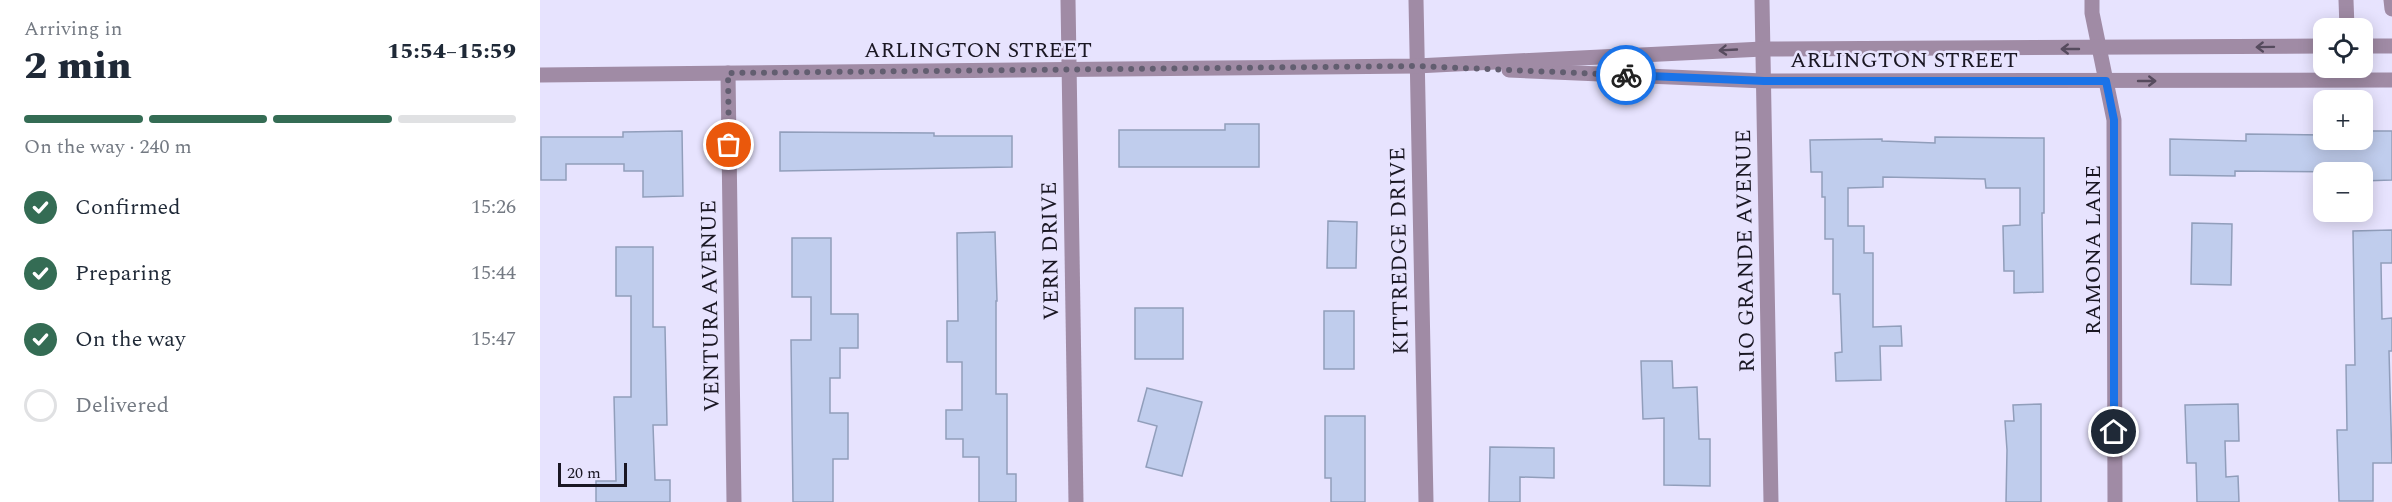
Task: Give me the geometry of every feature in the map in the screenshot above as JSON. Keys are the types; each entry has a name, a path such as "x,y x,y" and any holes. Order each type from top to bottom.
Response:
{"street":[{"name":"VERN DRIVE","path":"1068,0 1076,502"},
{"name":"KITTREDGE DRIVE","path":"1416,0 1426,502"},
{"name":"RIO GRANDE AVENUE","path":"1762,0 1771,502"},
{"name":"RAMONA LANE","path":"2092,0 2092,13 2114,120 2115,502"},
{"path":"2346,0 2346,18"},
{"path":"2391,0 2392,9"},
{"name":"ARLINGTON STREET","path":"540,75 1416,66 1763,49 2313,46"},
{"path":"2373,46 2392,46"},
{"name":"ARLINGTON STREET","path":"1416,66 1764,81 2392,80"},
{"name":"VENTURA AVENUE","path":"728,73 734,502"}],"building":[{"path":"1225,124 1259,124 1259,167 1119,167 1119,130 1225,130"},
{"path":"682,131 683,196 643,197 643,171 624,171 624,164 566,164 566,180 541,180 541,137 623,137 623,132"},
{"path":"2373,131 2392,131 2392,180 2373,181 2373,162 2313,162 2313,172 2235,171 2235,176 2170,175 2170,139 2246,141 2246,134 2313,135 2313,150 2373,150"},
{"path":"780,132 1012,136 1012,167 780,171"},
{"path":"1935,137 2044,138 2043,292 2014,293 2014,271 2004,271 2003,226 2020,225 2020,188 1986,188 1985,179 1883,177 1883,187 1848,188 1848,226 1864,226 1864,253 1873,253 1873,327 1901,326 1902,346 1880,346 1881,380 1836,381 1835,353 1842,352 1840,294 1833,294 1833,239 1825,239 1825,197 1822,197 1822,172 1811,172 1810,140 1882,139 1882,141 1935,143"},
{"path":"1328,221 1357,222 1356,268 1327,268"},
{"path":"2192,223 2232,224 2231,285 2191,284"},
{"path":"2392,230 2392,263 2381,263 2382,319 2392,318 2392,351 2389,351 2392,463 2373,463 2373,501 2339,501 2337,430 2347,430 2346,365 2355,365 2353,231"},
{"path":"995,232 996,394 1007,394 1007,474 1016,474 1016,502 979,502 979,457 963,457 963,439 946,439 946,410 962,410 962,362 947,362 947,321 958,321 957,233"},
{"path":"792,238 831,238 831,314 858,314 858,348 840,348 840,378 830,378 830,413 848,413 848,459 833,459 833,502 793,502 791,340 811,340 811,297 792,297"},
{"path":"616,247 653,247 653,327 665,327 667,425 653,425 655,480 670,480 670,502 596,502 596,481 616,481 614,397 631,397 631,296 616,296"},
{"path":"1135,308 1183,308 1183,359 1135,359"},
{"path":"1324,311 1354,311 1354,369 1324,369"},
{"path":"1641,361 1672,361 1673,388 1697,387 1699,439 1710,439 1710,486 1664,485 1664,418 1643,419"},
{"path":"1147,388 1202,402 1182,476 1146,467 1157,426 1138,421"},
{"path":"2041,404 2041,502 2006,502 2005,421 2014,421 2013,405"},
{"path":"2238,404 2239,441 2225,441 2226,477 2238,476 2239,502 2197,502 2196,463 2187,463 2185,405"},
{"path":"1325,416 1365,416 1365,502 1331,502 1331,478 1325,478"},
{"path":"1490,447 1554,448 1554,478 1520,477 1520,502 1489,502"}],"way so far":[{"path":"729,145 728,73 1416,66 1626,75"}],"route":[{"path":"1626,75 1764,81 2106,81 2114,120 2114,432"}]}
